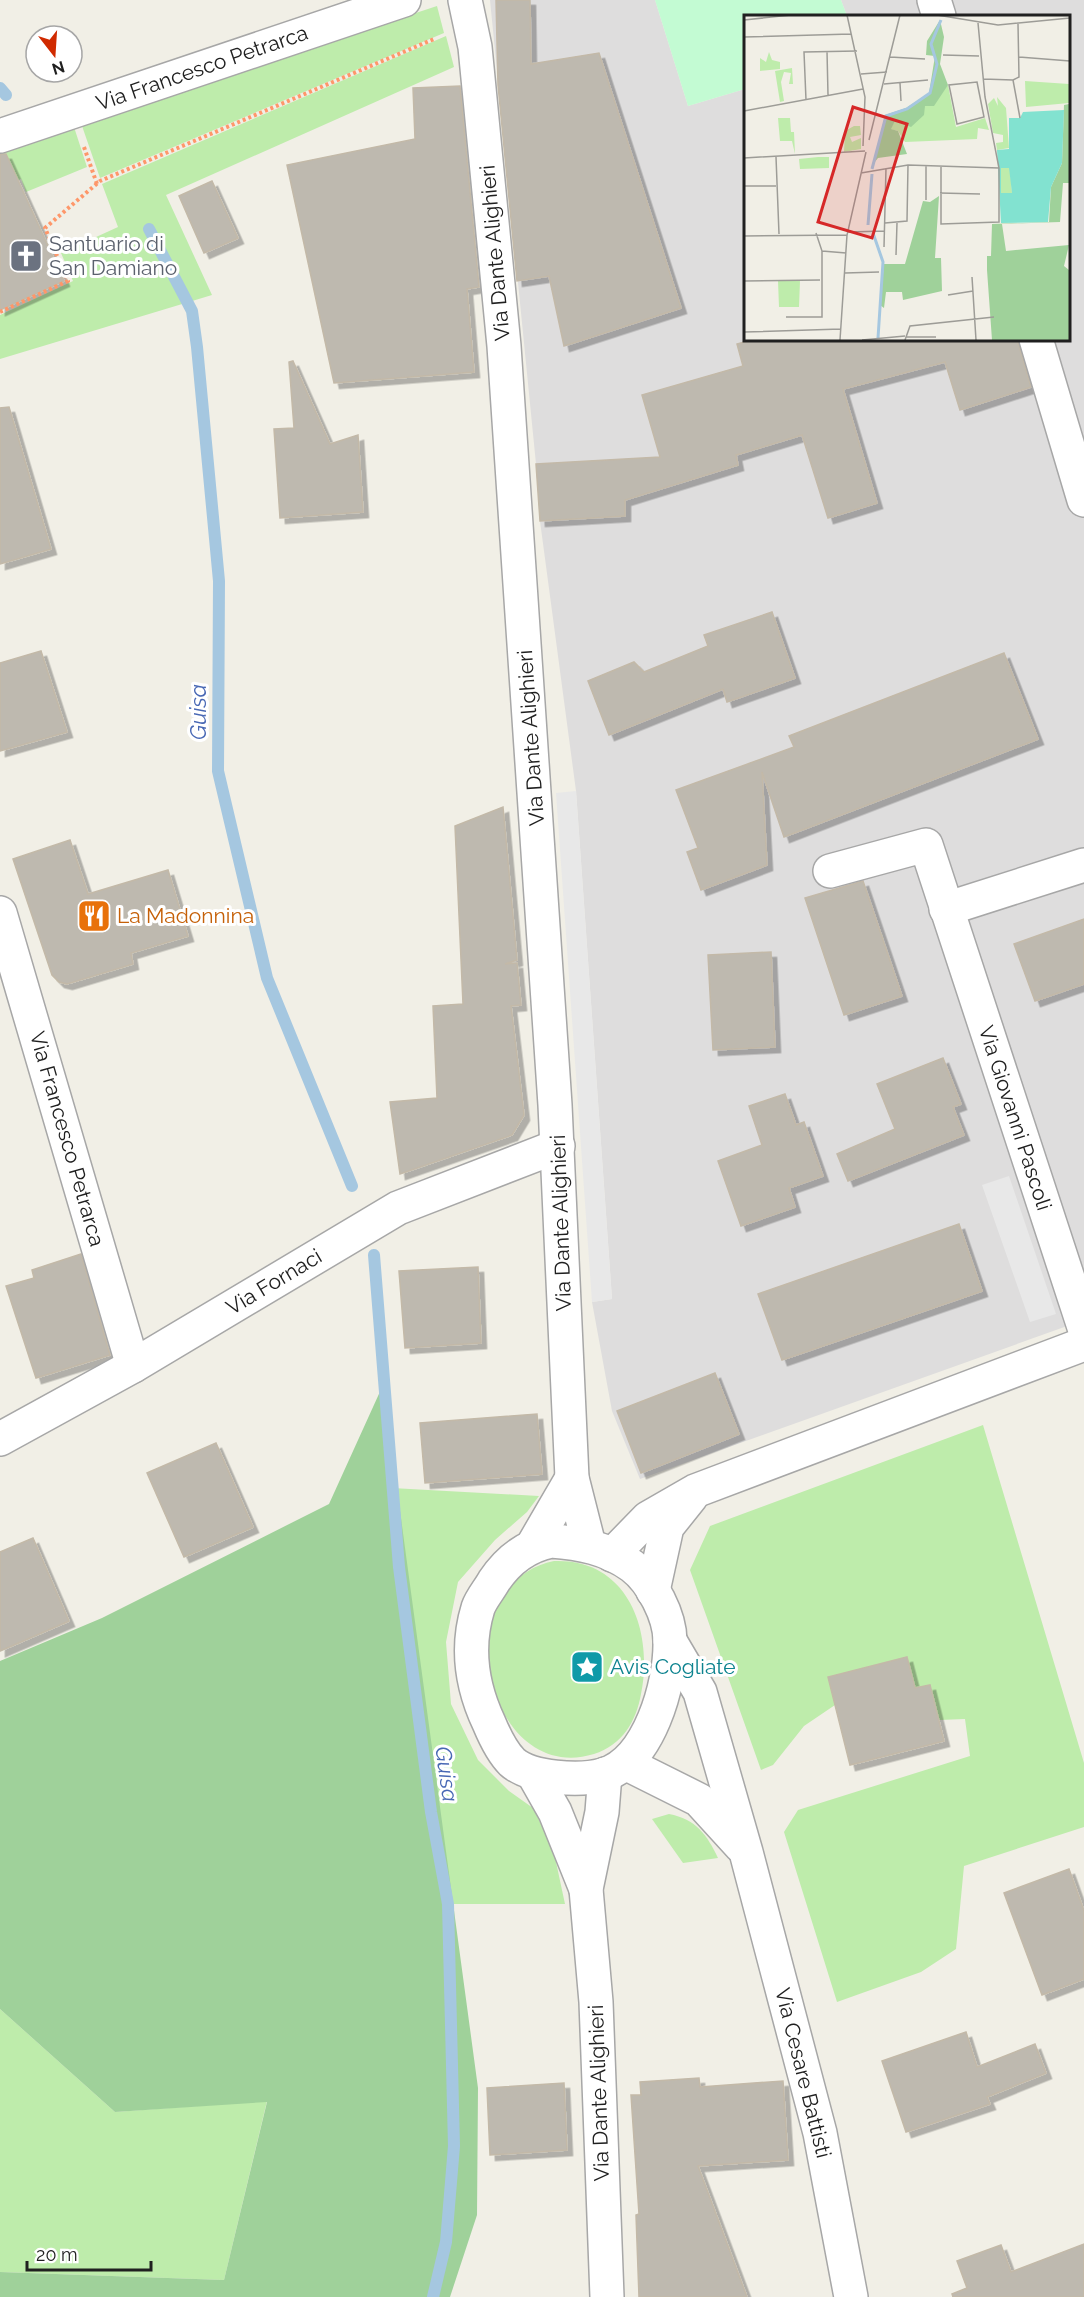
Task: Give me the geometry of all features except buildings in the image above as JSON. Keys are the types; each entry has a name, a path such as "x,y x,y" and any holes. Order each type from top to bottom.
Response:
{"street":[{"name":"Via Francesco Petrarca","path":"0,136 404,0"},
{"name":"Via Dante Alighieri","path":"465,0 472,33 504,346 558,1146 572,1478 600,1550"},
{"path":"934,0 939,15"},
{"path":"1036,340 1084,500"},
{"name":"Via Giovanni Pascoli","path":"830,871 926,845 1084,1327"},
{"path":"946,909 1084,865"},
{"name":"Via Francesco Petrarca","path":"0,913 133,1366"},
{"name":"Via Fornaci","path":"0,1439 133,1366 398,1208 558,1146"},
{"path":"600,1550 648,1518 695,1491 1084,1344"},
{"path":"533,1545 572,1478"},
{"path":"653,1590 667,1527 695,1491"},
{"path":"551,1541 600,1550 633,1567 653,1590 665,1617 670,1641 661,1702 646,1738 616,1769 591,1777 534,1775 512,1762 495,1737 473,1679 471,1641 478,1606 504,1566 533,1545 551,1541"},
{"name":"Via Cesare Battisti","path":"670,1641 700,1692 746,1852 820,2133 851,2297"},
{"name":"Via Dante Alighieri","path":"607,2297 596,2002 586,1889 602,1812 616,1769"},
{"name":"Via Cesare Battisti","path":"616,1769 699,1800 746,1852"},
{"name":"Via Dante Alighieri","path":"534,1775 555,1812 586,1889"}],"path":[{"path":"0,312 68,281 45,228 100,181 455,30 472,33"}],"shaded area":[{"path":"490,0 655,0 688,106 744,89 744,340 1069,340 1069,15 847,15 841,0 1084,0 1084,1320 640,1479 612,1411 592,1302 612,1299 576,791 540,521"},
{"path":"576,791 612,1299 592,1302 556,793"},
{"path":"1009,1176 1056,1314 1030,1322 982,1185"}],"green space":[{"path":"655,0 841,0 847,15 744,15 744,89 688,106"},
{"path":"437,6 444,33 100,178 81,123"},
{"path":"446,36 454,67 166,195 212,295 0,359 0,315 73,281 61,253 118,227 102,184"},
{"path":"74,127 87,167 26,192 21,179 0,188 0,152"},
{"path":"383,1385 478,2088 477,2215 450,2297 0,2297 0,2272 224,2280 267,2102 115,2112 0,2009 0,1661 102,1618 329,1504"},
{"path":"983,1425 1084,1763 1084,1827 964,1866 956,1949 921,1972 837,2002 784,1832 798,1810 970,1756 965,1719 939,1720 930,1685 915,1688 907,1657 828,1677 835,1705 804,1726 773,1765 761,1770 690,1570 710,1526"},
{"path":"392,1488 539,1496 527,1512 495,1540 458,1582 446,1642 451,1704 478,1760 509,1791 533,1808 553,1848 565,1904 448,1904"},
{"path":"554,1561 580,1563 601,1572 617,1585 630,1603 639,1623 644,1670 639,1704 631,1723 620,1738 604,1750 594,1754 557,1756 526,1741 504,1714 491,1679 489,1641 497,1606 519,1578"},
{"path":"669,1814 678,1816 700,1829 718,1858 683,1863 652,1819"},
{"path":"0,2009 115,2112 267,2101 224,2280 0,2272"}],"waterway":[{"name":"Guisa","path":"0,88 6,95"},
{"name":"Guisa","path":"149,229 192,311 197,347 219,581 218,771 267,978 352,1186"},
{"name":"Guisa","path":"374,1255 399,1567 431,1812 448,1904 454,2146 446,2242 433,2297"}],"place":[{"name":"Santuario di San Damiano","path":"26,256"},
{"name":"La Madonnina","path":"94,916"},
{"name":"Avis Cogliate","path":"587,1667"}]}
